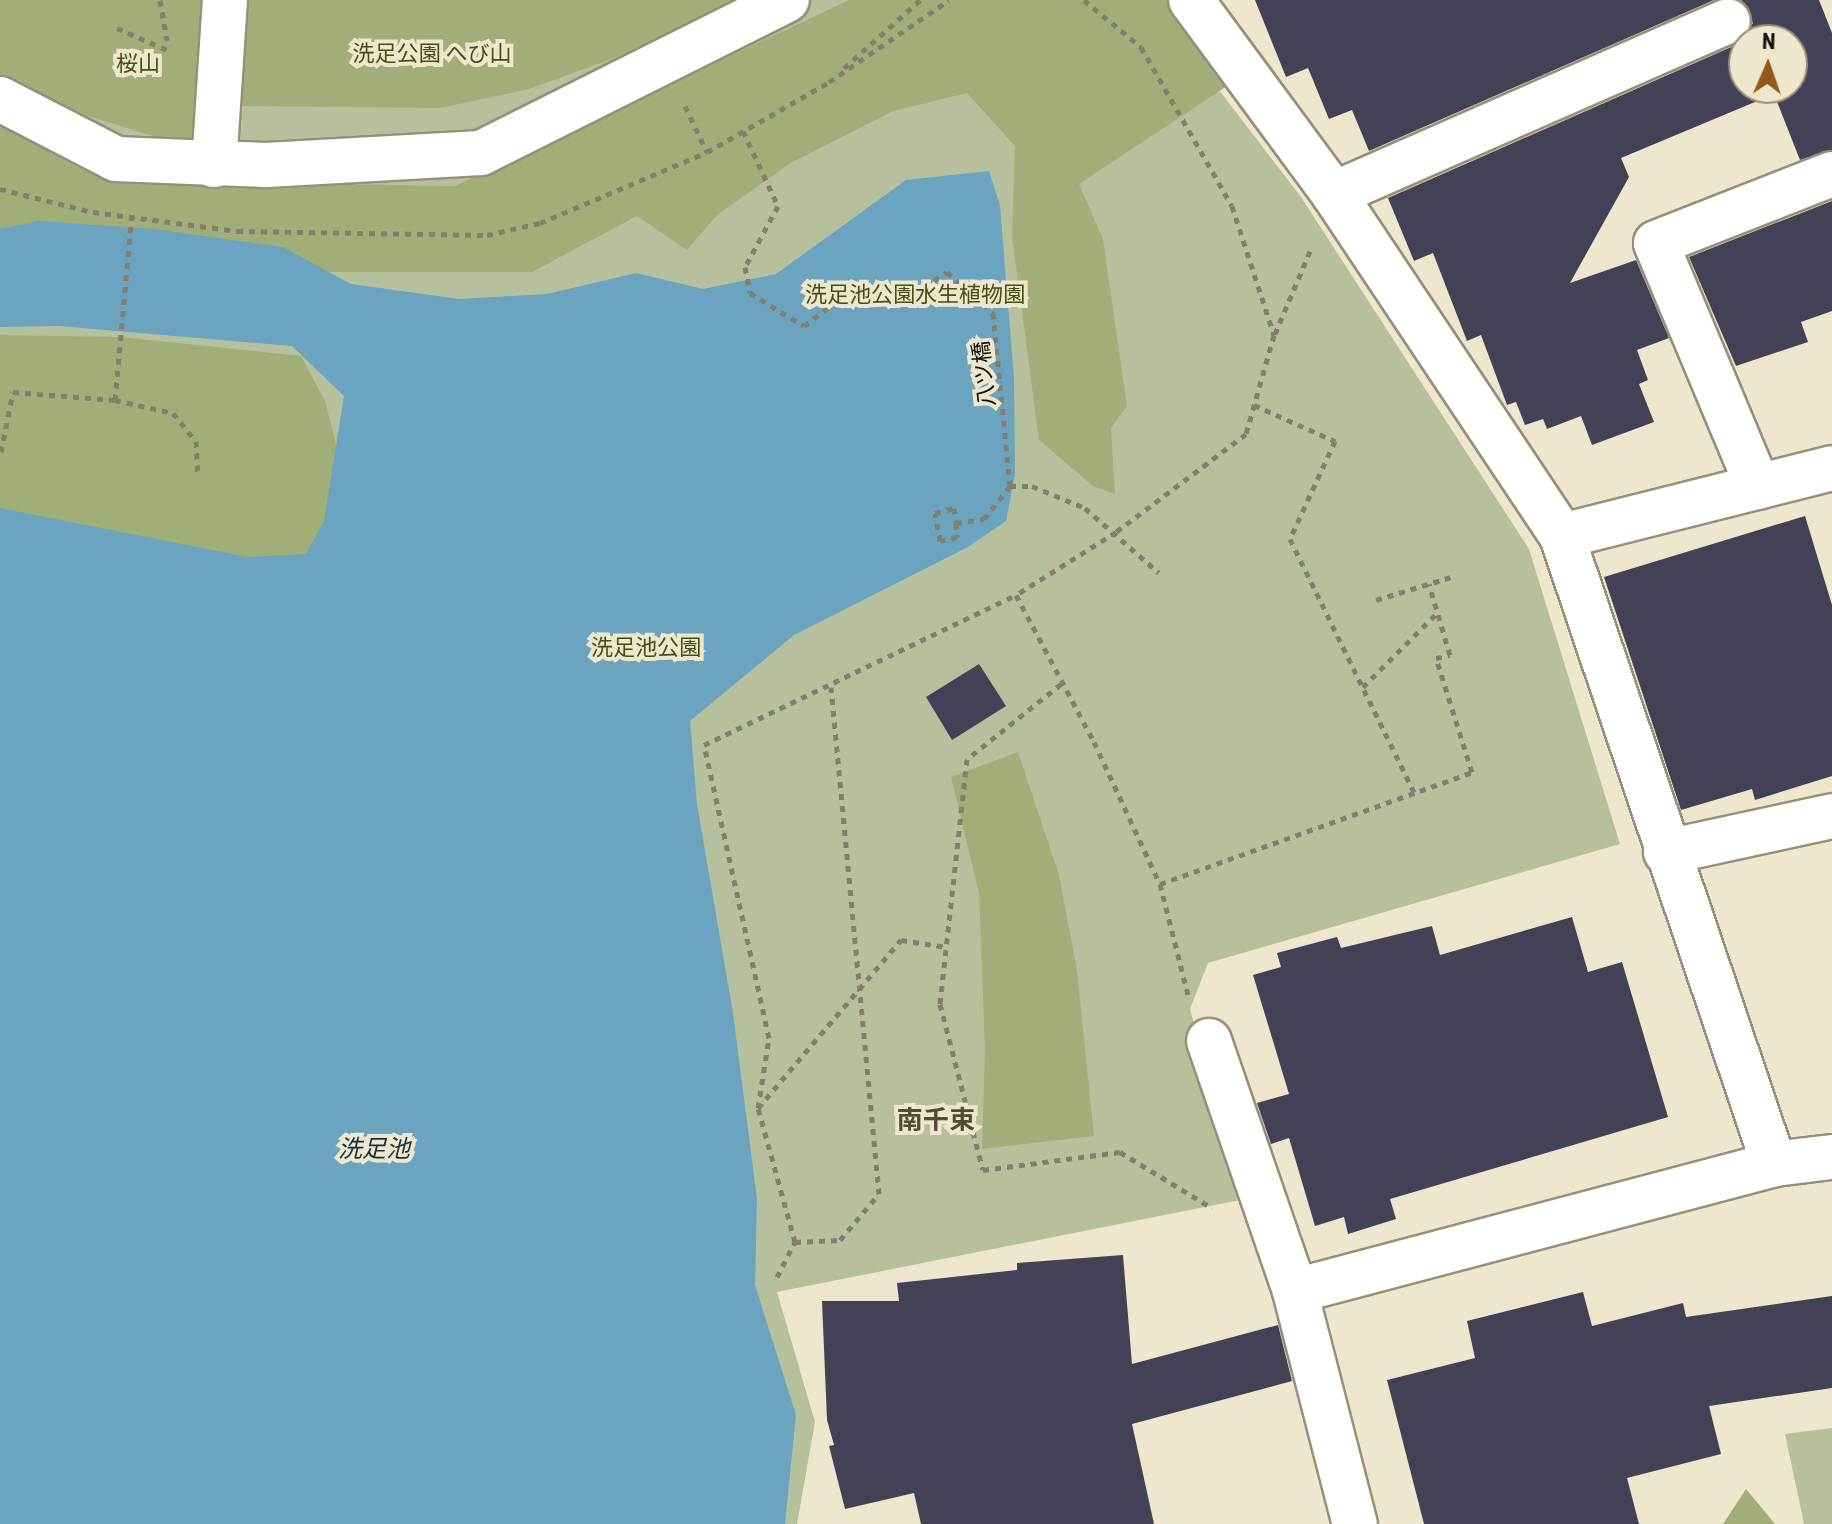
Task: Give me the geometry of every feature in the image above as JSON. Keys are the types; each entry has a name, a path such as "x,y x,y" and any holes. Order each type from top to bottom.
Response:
{"street":[{"path":"214,165 225,0"},
{"path":"0,99 116,159 214,165 481,153 787,0"},
{"path":"1191,0 1334,194 1562,536 1666,852 1774,1164"},
{"path":"1334,194 1728,21"},
{"path":"1758,487 1656,243 1832,174"},
{"path":"1562,536 1832,468"},
{"path":"1666,852 1832,816"},
{"path":"1209,1041 1295,1291 1355,1524"},
{"path":"1295,1291 1774,1164 1832,1157"}],"path":[{"path":"829,82 920,0"},
{"path":"829,82 949,0"},
{"path":"1084,0 1141,47 1232,206 1274,335"},
{"path":"117,28 170,51"},
{"name":"八ツ橋","path":"829,82 743,131 778,206 745,267 750,293 804,326 854,288 904,300 947,272 993,313 1010,486"},
{"path":"777,1277 795,1242 758,1108 769,1038 704,745 734,734 1016,595 1116,532 1246,434 1274,335 1334,194"},
{"path":"115,400 122,358 132,217"},
{"path":"1,452 13,392 115,400 173,413 196,441 198,474"},
{"path":"1254,405 1335,441 1290,539 1414,792"},
{"path":"956,523 984,519 1010,486 1032,486 1085,508 1116,532 1159,573"},
{"path":"954,508 956,523 957,537 940,541 935,513 954,508"},
{"path":"1376,600 1451,577"},
{"path":"1160,884 1472,772 1436,658 1450,655 1429,584"},
{"path":"1016,595 1160,884 1186,992 1205,1023 1209,1041"},
{"path":"1363,687 1437,613"},
{"path":"1061,684 967,759 940,1004 983,1170 1120,1152 1214,1210"},
{"path":"795,1242 840,1240 879,1194 863,984 831,687"},
{"path":"758,1108 901,940 946,947"}],"green space":[{"name":"洗足池公園","path":"0,0 1150,0 1301,197 1529,549 1620,844 1208,963 1190,1009 1240,1200 777,1292 815,1422 797,1524 0,1524"},
{"name":"桜山","path":"0,0 211,0 200,142 166,140 30,98 0,76"},
{"name":"洗足公園 へび山","path":"246,0 774,0 529,89 441,108 236,106"},
{"path":"849,0 1177,0 1245,74 1079,184 1103,239 1127,406 1111,428 1115,494 1093,486 1039,440 1012,236 1015,146 967,93 893,111 789,164 717,215 687,250 637,216 532,272 270,272 0,236 0,123 78,168 274,183 455,186"},
{"path":"0,335 121,337 301,356 325,401 341,464 322,575 0,520"},
{"path":"1018,752 1059,875 1077,971 1094,1136 982,1149 985,1047 979,893 951,777"},
{"path":"1832,1428 1832,1524 1804,1524 1785,1434"},
{"path":"1746,1489 1775,1524 1723,1524"}],"water":[{"name":"洗足池","path":"989,171 1000,205 1014,378 1015,475 1006,521 968,547 794,635 690,721 697,804 733,1013 757,1199 755,1285 796,1415 785,1524 0,1524 0,508 248,557 306,554 324,521 344,396 292,346 59,326 0,327 0,229 39,221 154,229 283,247 351,284 459,299 547,294 636,273 703,289 776,274 906,180"}],"building":[{"path":"1255,0 1714,0 1369,151 1352,110 1329,119 1308,68 1286,77"},
{"path":"1741,0 1819,0 1832,33 1832,150 1800,160 1778,104 1808,104 1808,24 1752,24"},
{"path":"1728,48 1728,104 1750,104 1621,158 1629,177 1570,283 1636,260 1669,338 1637,350 1648,380 1639,384 1654,422 1592,445 1581,416 1547,429 1543,419 1525,425 1516,402 1507,405 1481,335 1467,341 1433,253 1414,261 1388,198"},
{"path":"1832,201 1832,311 1801,322 1808,342 1736,366 1689,257"},
{"path":"1805,516 1832,605 1832,776 1755,800 1752,789 1681,810 1604,577"},
{"path":"979,664 1006,706 952,740 926,697"},
{"path":"1572,917 1588,972 1622,962 1668,1117 1390,1199 1396,1219 1348,1234 1344,1217 1315,1226 1289,1138 1271,1144 1257,1103 1289,1094 1253,975 1281,967 1277,953 1337,937 1341,948 1432,926 1440,955"},
{"path":"1123,1255 1132,1364 1278,1325 1292,1381 1132,1424 1154,1524 921,1524 914,1493 845,1509 829,1446 834,1445 827,1420 822,1301 899,1301 897,1283 1017,1270 1017,1263"},
{"path":"1583,1292 1592,1326 1683,1303 1686,1317 1832,1296 1832,1388 1709,1406 1721,1454 1627,1478 1639,1524 1424,1524 1387,1380 1475,1358 1467,1321"}],"district":[{"name":"南千束","path":"936,1121"}],"park label":[{"name":"洗足池公園水生植物園","path":"915,295"}]}
